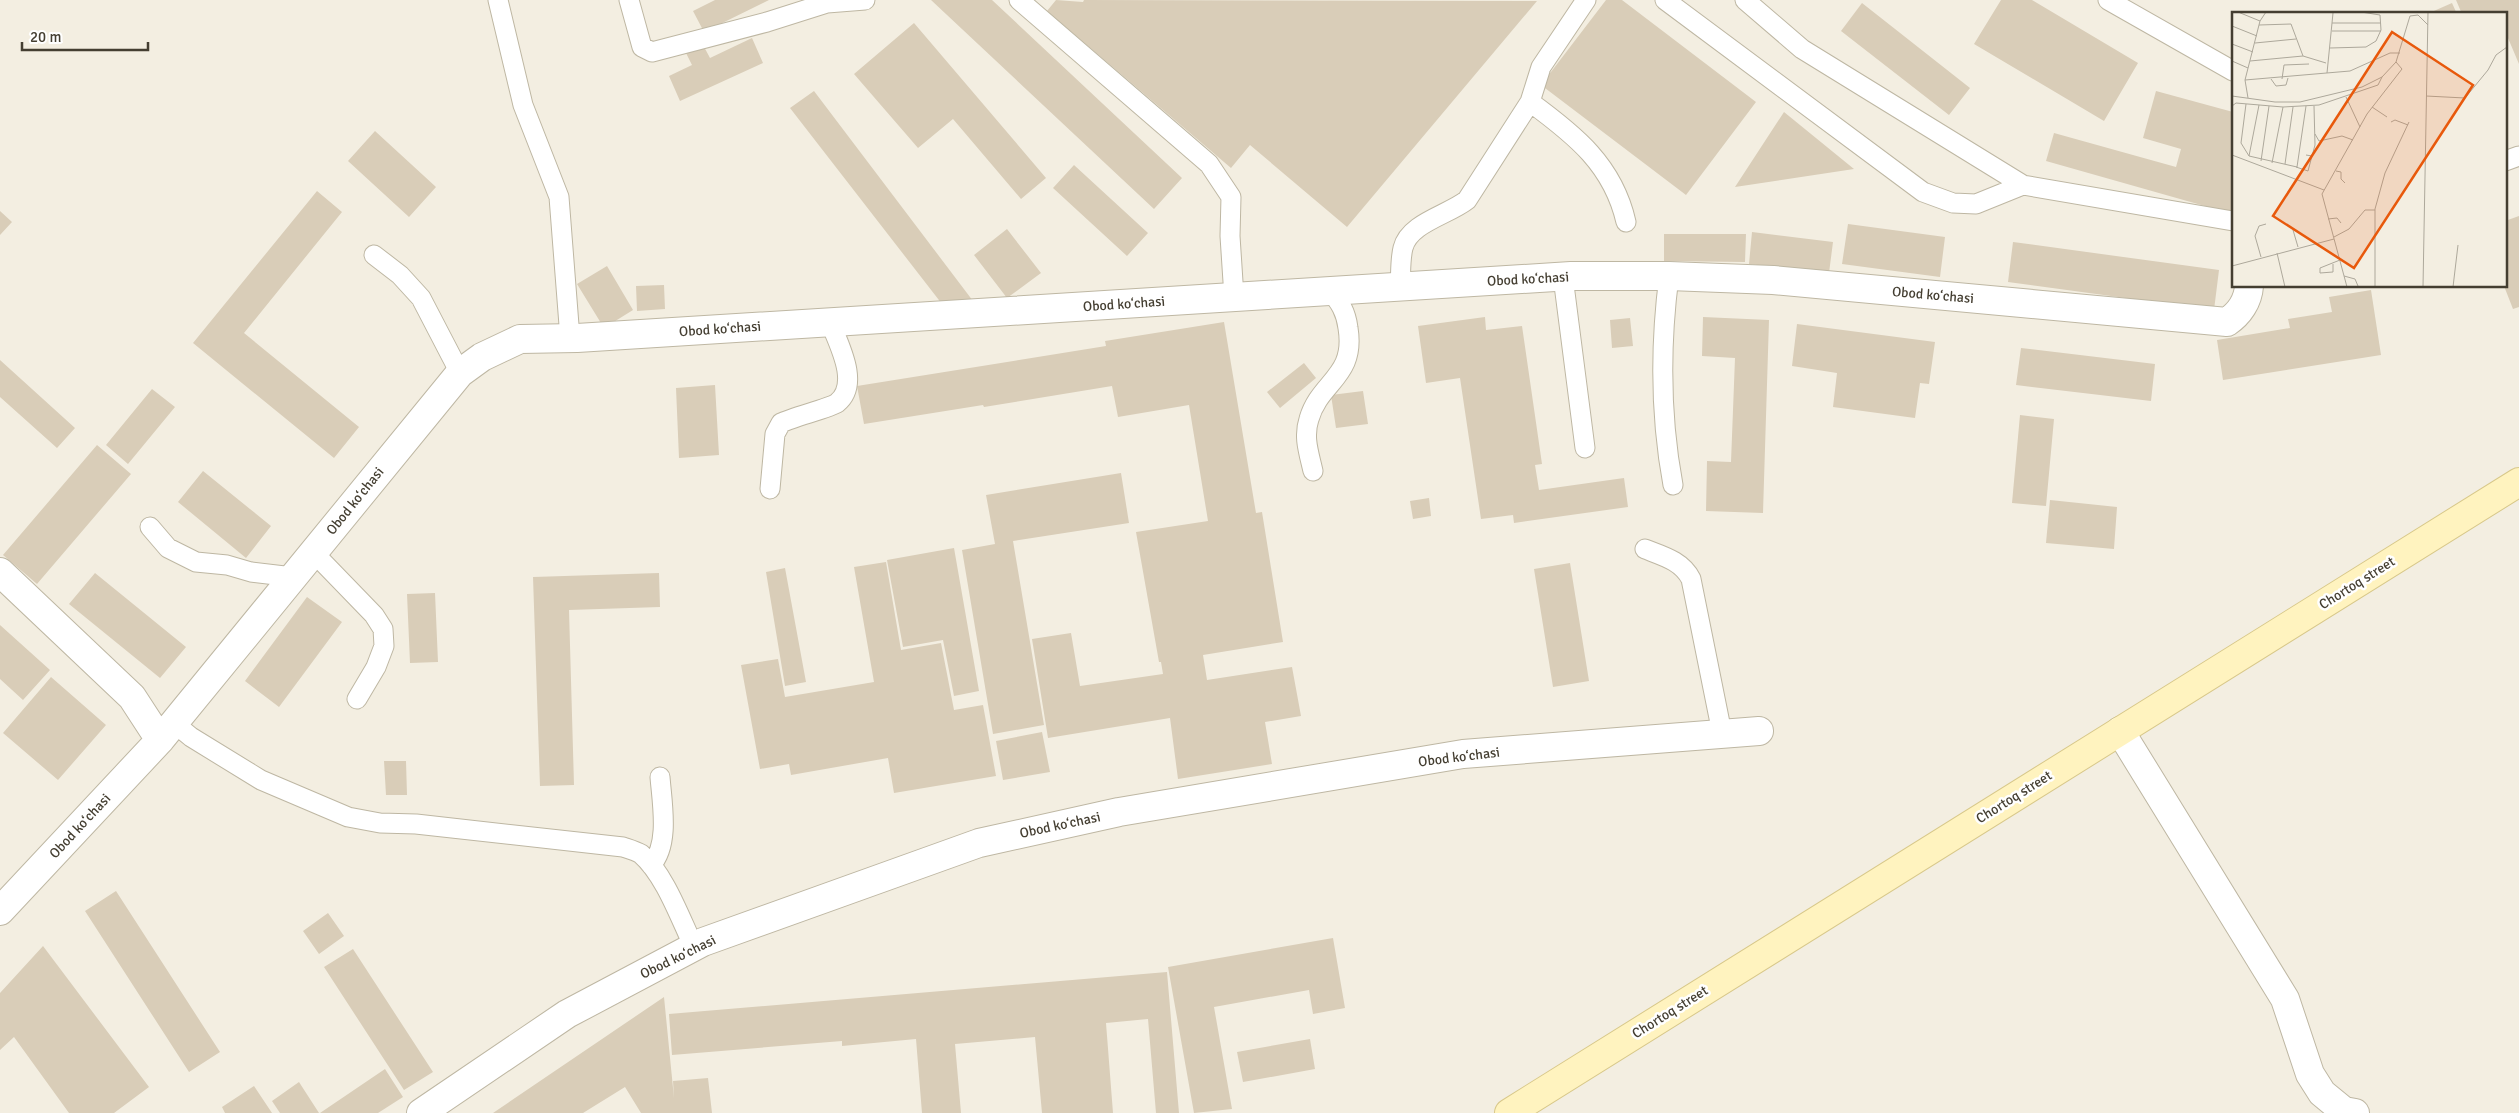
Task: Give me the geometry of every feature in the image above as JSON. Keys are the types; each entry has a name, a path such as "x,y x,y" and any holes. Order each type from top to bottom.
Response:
{"main road":[{"name":"Chortoq street","path":"1509,1113 2519,482"}],"street":[{"name":"Obod koʻchasi","path":"0,911 167,732 460,373 482,357 520,338 570,338 1563,277 1669,276 1773,280 2227,322 2236,315 2249,295 2249,288"},
{"path":"0,572 167,732"},
{"name":"Obod koʻchasi","path":"421,1113 566,1014 694,947 979,843 1119,812 1462,754 1759,731"},
{"path":"2120,731 2285,999 2310,1074 2322,1093 2344,1111 2355,1113"}],"lane":[{"path":"498,0 523,104 559,197 570,338"},
{"path":"629,0 642,47 652,52 767,22 826,2 865,0"},
{"path":"1019,0 1209,164 1231,197 1230,236 1234,297"},
{"path":"1400,287 1403,247 1409,234 1455,210 1467,200 1530,102 1541,67 1586,0"},
{"path":"1665,0 1923,192 1953,203 1976,204 2023,185"},
{"path":"1745,0 1802,49 2023,185 2232,221"},
{"path":"2108,0 2232,70"},
{"path":"1530,102 1563,126 1603,167 1621,200 1626,222"},
{"path":"2506,161 2519,156"},
{"path":"374,255 400,275 421,298 460,373"},
{"path":"1669,276 1662,396 1672,485"},
{"path":"1563,277 1585,448"},
{"path":"1313,471 1305,437 1309,417 1347,361 1350,338 1347,316 1339,301 1330,291"},
{"path":"770,489 775,434 781,422 837,403 847,387 849,371 830,322"},
{"path":"150,527 168,548 196,562 227,565 251,572 293,577"},
{"path":"1645,549 1677,562 1686,569 1691,579 1722,733"},
{"path":"313,552 374,615 383,629 384,646 376,667 357,699"},
{"path":"167,732 191,737 261,780 348,817 380,823 416,824 623,847 640,853 651,865 669,894 694,947"},
{"path":"651,865 659,853 662,837 660,778"}],"building":[{"path":"715,0 769,0 704,32 693,11"},
{"path":"931,0 992,0 1182,178 1154,209"},
{"path":"1056,0 1083,2 1084,0 1537,1 1347,227 1250,145 1231,168 1047,11"},
{"path":"1606,0 1622,0 1756,102 1686,195 1541,85"},
{"path":"2001,0 2032,0 2138,63 2104,121 1974,44"},
{"path":"2456,0 2519,0 2519,64 2506,33 2506,12 2461,12"},
{"path":"1862,3 1970,88 1949,115 1841,31"},
{"path":"2452,3 2456,12 2432,12"},
{"path":"914,23 1046,178 1021,199 953,119 918,148 854,74"},
{"path":"752,38 763,63 680,101 669,76 692,65 685,51 702,43 710,58"},
{"path":"814,91 973,301 942,304 790,108"},
{"path":"2156,91 2232,112 2232,214 2046,161 2054,133 2176,167 2181,149 2143,138"},
{"path":"1784,112 1854,169 1735,187"},
{"path":"375,131 436,187 409,217 348,161"},
{"path":"1074,165 1148,233 1127,256 1053,188"},
{"path":"317,191 342,212 244,333 359,427 334,458 193,343"},
{"path":"0,211 12,222 0,235"},
{"path":"2519,216 2519,307 2513,309 2505,288 2506,221"},
{"path":"1848,224 1945,237 1940,277 1842,264"},
{"path":"1007,229 1041,273 1007,298 974,255"},
{"path":"1752,232 1833,242 1829,273 1749,264"},
{"path":"1664,234 1746,234 1745,262 1664,261"},
{"path":"2013,242 2219,270 2214,310 2008,282"},
{"path":"607,266 633,310 604,328 577,284"},
{"path":"664,285 665,309 637,311 636,286"},
{"path":"2371,290 2381,355 2223,380 2217,340 2290,328 2288,319 2332,312 2329,297"},
{"path":"1485,317 1486,330 1522,326 1542,464 1535,465 1539,490 1624,478 1628,507 1514,523 1513,515 1481,519 1460,378 1426,383 1418,326"},
{"path":"1703,317 1769,320 1763,513 1706,511 1707,461 1731,462 1735,358 1702,356"},
{"path":"1630,318 1633,346 1612,348 1610,320"},
{"path":"1224,322 1256,513 1262,512 1283,642 1203,655 1207,680 1292,667 1301,716 1265,722 1272,764 1178,779 1170,718 1048,738 1032,639 1071,633 1080,686 1163,674 1161,662 1159,662 1136,532 1208,521 1189,405 1118,417 1112,386 864,424 857,386 1106,346 1105,341"},
{"path":"1797,324 1935,342 1929,384 1920,383 1915,418 1833,407 1837,373 1792,366"},
{"path":"2021,348 2155,364 2151,401 2016,385"},
{"path":"0,360 75,428 57,448 0,397"},
{"path":"1304,363 1316,378 1280,408 1267,392"},
{"path":"715,385 719,455 679,458 676,388"},
{"path":"152,389 175,407 128,464 106,445"},
{"path":"1363,391 1368,424 1336,428 1331,395"},
{"path":"2020,415 2054,419 2046,506 2012,503"},
{"path":"97,445 131,474 37,584 3,555"},
{"path":"203,471 271,526 246,558 178,502"},
{"path":"1121,473 1129,523 1013,541 1044,725 993,734 962,550 995,544 986,495"},
{"path":"1429,498 1431,516 1413,519 1410,501"},
{"path":"2050,500 2117,507 2114,549 2046,543"},
{"path":"954,548 979,691 954,696 943,640 903,647 887,560"},
{"path":"886,562 901,650 941,643 954,710 983,705 996,776 894,793 888,758 791,775 789,764 760,769 741,665 778,659 785,697 874,682 854,567"},
{"path":"1570,563 1589,681 1553,687 1534,569"},
{"path":"785,568 806,682 785,686 766,572"},
{"path":"95,573 186,647 160,678 69,604"},
{"path":"659,573 660,607 569,610 574,785 540,786 533,577"},
{"path":"435,593 438,662 410,663 407,594"},
{"path":"307,597 342,622 279,707 245,681"},
{"path":"0,625 50,670 23,700 0,679"},
{"path":"51,677 106,725 58,780 3,733"},
{"path":"1042,732 1050,772 1003,780 996,741"},
{"path":"384,761 406,761 407,795 386,795"},
{"path":"116,891 220,1052 189,1072 85,911"},
{"path":"328,913 344,936 319,954 303,931"},
{"path":"1333,938 1345,1008 1313,1014 1309,990 1214,1007 1232,1109 1194,1113 1168,967"},
{"path":"43,946 149,1087 114,1113 69,1113 14,1037 0,1050 0,993"},
{"path":"353,949 433,1072 404,1090 324,967"},
{"path":"1167,972 1179,1113 1156,1113 1148,1019 1106,1023 1113,1113 1042,1113 1035,1037 955,1044 961,1113 922,1113 916,1039 842,1046 842,1041 672,1055 669,1014"},
{"path":"664,997 674,1098 673,1081 708,1078 712,1113 641,1113 625,1087 583,1113 493,1113"},
{"path":"1310,1039 1315,1069 1243,1082 1237,1052"},
{"path":"385,1069 403,1097 378,1113 320,1113"},
{"path":"299,1082 319,1113 280,1113 272,1101"},
{"path":"254,1086 272,1113 225,1113 222,1107"}]}
